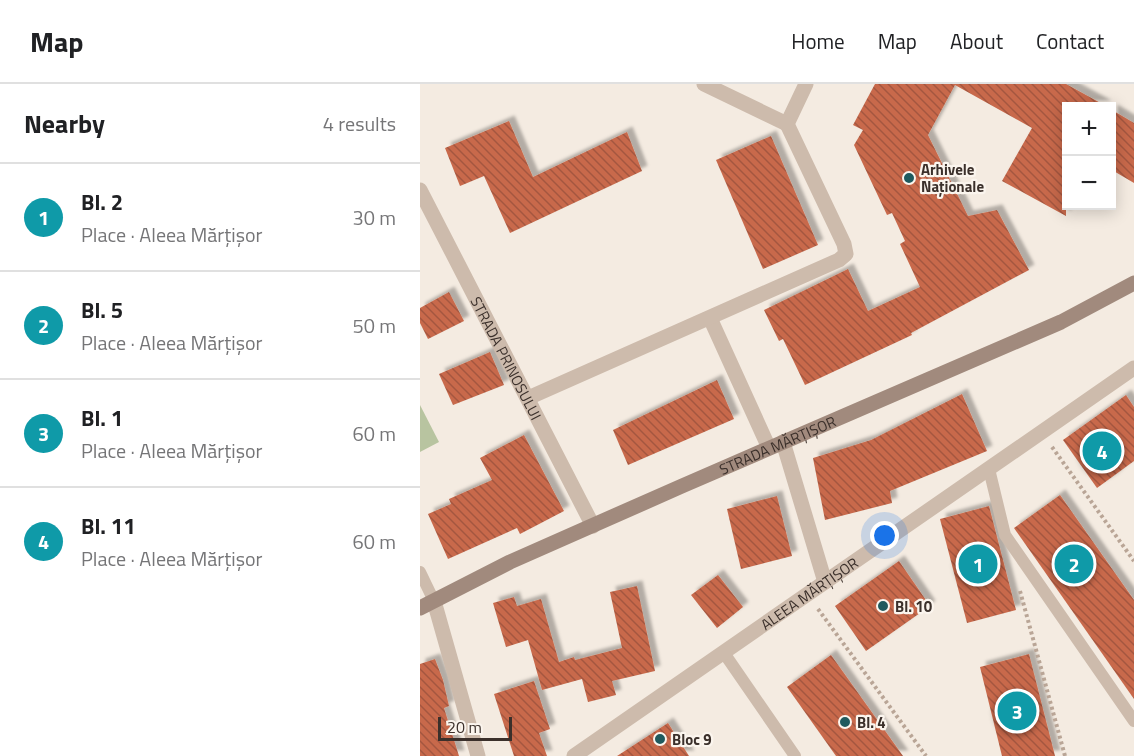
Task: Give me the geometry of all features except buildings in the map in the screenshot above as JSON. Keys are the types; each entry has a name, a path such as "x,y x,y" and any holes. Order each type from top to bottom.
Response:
{"street":[{"path":"528,398 839,261 846,254 844,244 787,124 704,84"},
{"path":"787,124 806,84"},
{"name":"STRADA PRINOSULUI","path":"420,190 592,526"},
{"name":"STRADA MĂRȚIȘOR","path":"427,604 510,562 1017,342 1061,322 1134,283"},
{"path":"710,318 769,448"},
{"name":"ALEEA MĂRȚIȘOR","path":"574,756 1134,368"},
{"path":"783,442 825,582"},
{"path":"427,604 478,756"}],"lane":[{"path":"989,468 1005,536 1134,721"},
{"path":"420,572 427,604"},
{"path":"724,652 795,756"}],"path":[{"path":"1042,432 1134,561"},
{"path":"1020,591 1065,756"},
{"path":"807,595 926,756"}],"green space":[{"path":"420,405 439,442 420,452"}],"place":[{"name":"Arhivele Naționale","path":"909,178"},
{"name":"Bl. 11","path":"1102,451"},
{"name":"Bl. 2","path":"978,564"},
{"name":"Bl. 5","path":"1074,564"},
{"name":"Bl. 10","path":"883,606"},
{"name":"Bl. 1","path":"1017,711"},
{"name":"Bl. 4","path":"845,722"},
{"name":"Bloc 9","path":"660,739"}]}
